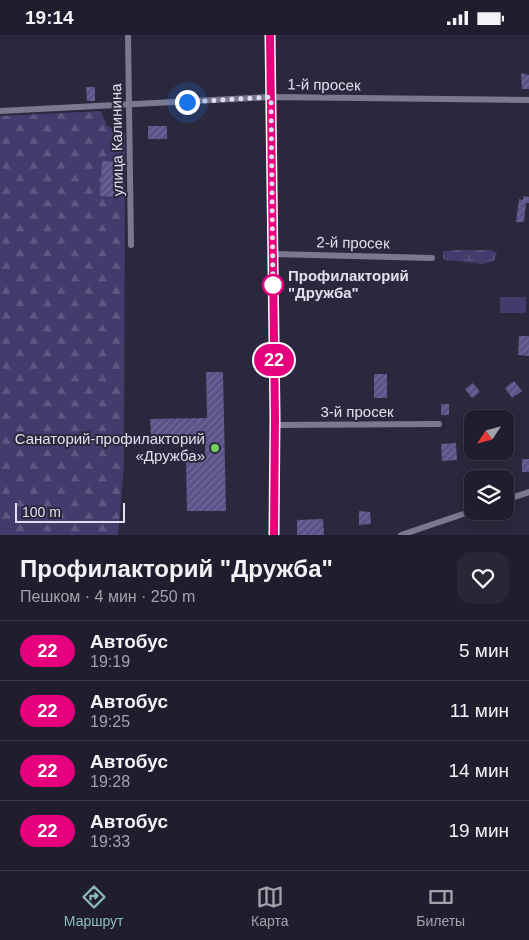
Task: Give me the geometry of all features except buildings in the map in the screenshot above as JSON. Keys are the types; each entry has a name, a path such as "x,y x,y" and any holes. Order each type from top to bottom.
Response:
{"street":[{"name":"улица Калинина","path":"128,35 131,245"},
{"path":"270,35 275,425 274,535"},
{"name":"1-й просек","path":"0,111 129,106 271,97 529,100"},
{"name":"2-й просек","path":"273,254 432,258"},
{"name":"3-й просек","path":"275,425 439,424"},
{"path":"514,497 529,492"},
{"path":"401,535 464,514"}],"green space":[{"path":"101,111 107,126 125,133 124,467 118,535 0,535 0,116"},
{"path":"491,250 497,253 494,261 482,264 446,260 443,258 443,251"},
{"path":"500,297 526,297 526,313 500,313"}],"bus line":[{"name":"22","path":"270,35 275,417 274,535"}],"place":[{"name":"Профилакторий \"Дружба\"","path":"273,285"},
{"name":"Санаторий-профилакторий «Дружба»","path":"215,448"}],"route":[{"path":"187,102 271,97 273,287 273,285"}]}
